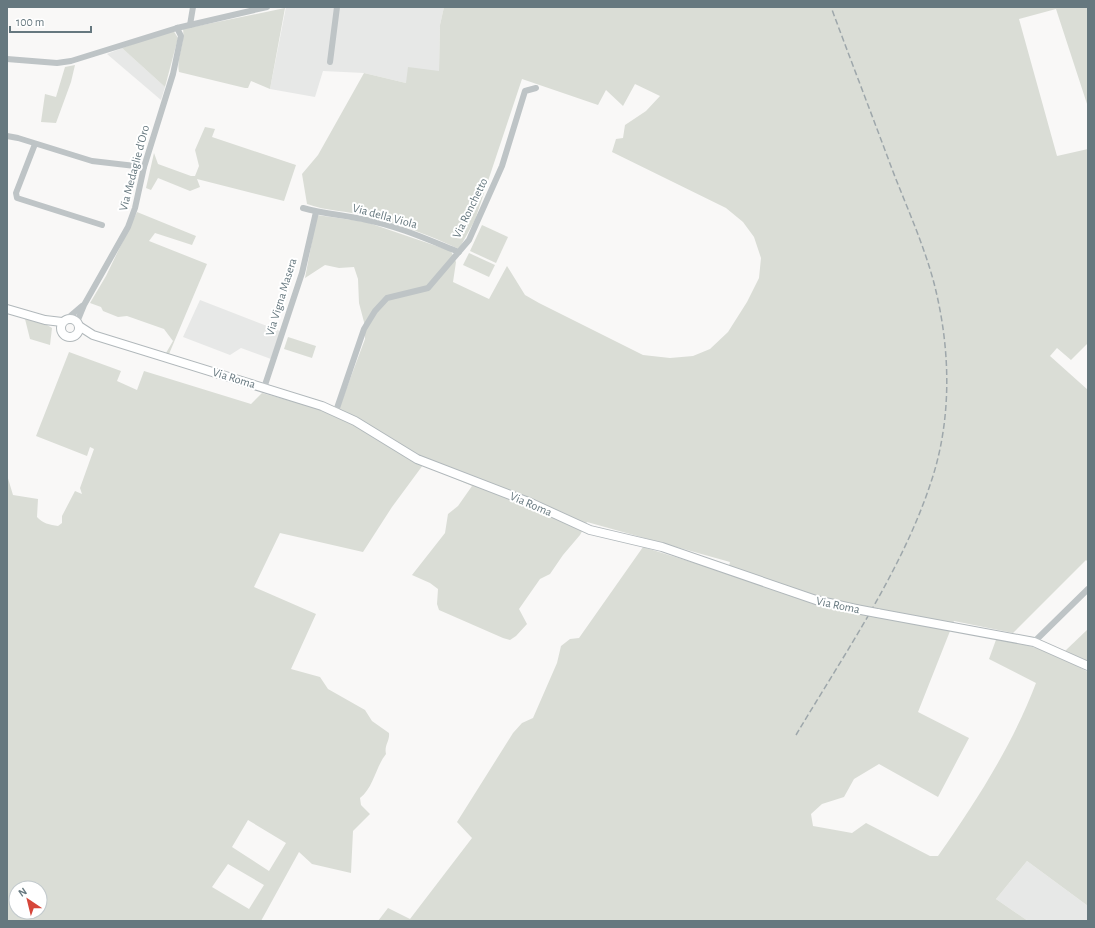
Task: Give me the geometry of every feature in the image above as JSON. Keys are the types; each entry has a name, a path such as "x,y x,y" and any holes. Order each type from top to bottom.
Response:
{"street":[{"path":"190,25 193,7"},
{"path":"7,59 57,63 71,61 177,28 267,7"},
{"path":"330,62 337,7"},
{"name":"Via Medaglie d'Oro","path":"78,324 84,305 128,227 135,208 144,167 173,74 181,36 177,28"},
{"name":"Via Ronchetto","path":"336,411 364,329 375,311 387,298 428,288 469,240 502,166 525,92 530,88 536,88"},
{"path":"7,136 92,161 144,167"},
{"path":"35,144 16,193 17,198 102,226"},
{"name":"Via della Viola","path":"303,208 316,212 368,220 418,236 459,252"},
{"name":"Via Vigna Masera","path":"264,388 302,272 316,212"},
{"name":"Via Medaglie d'Oro","path":"65,320 84,305"},
{"name":"Via Roma","path":"7,309 45,320 65,320 78,324 94,335 314,402 336,411 417,459 531,503 590,530 662,548 816,600 856,609 1034,642 1088,666"},
{"name":"Via Roma","path":"45,320 67,337 94,335"},
{"path":"60,331 65,320"},
{"path":"74,336 78,332 78,324"},
{"path":"1034,642 1088,589"}],"shaded area":[{"path":"286,7 444,7 440,25 439,71 406,83 364,73 323,71 315,97 270,89"},
{"path":"444,7 1088,7 1088,107 1056,9 1019,19 1057,156 1088,149 1088,343 1071,360 1057,348 1050,356 1088,390 1088,562 1086,560 1013,633 954,621 918,712 969,738 938,797 879,764 854,779 844,797 822,804 811,814 813,826 852,833 866,823 930,856 938,856 993,772 1027,706 1036,683 989,659 997,637 1054,653 1088,672 1088,906 1027,861 996,899 1028,921 378,921 388,908 410,919 472,838 457,822 513,733 522,723 533,718 557,663 561,646 570,639 579,638 643,547 727,573 730,562 587,522 580,535 563,555 550,574 540,579 519,609 527,624 510,640 503,638 439,610 437,604 438,589 430,583 412,575 445,533 448,514 458,506 472,486 423,465 392,507 363,552 280,533 254,587 316,614 291,669 320,677 328,689 365,710 372,721 389,733 386,754 382,759 365,794 360,798 361,805 370,814 353,831 351,873 312,864 299,852 261,921 7,921 7,475 13,495 38,499 37,517 41,521 49,524 58,526 62,523 62,516 75,491 82,494 80,488 94,449 90,447 87,456 36,436 69,352 121,371 117,381 137,390 144,371 251,404 262,393 337,414 365,339 364,322 359,303 358,279 354,267 339,268 325,265 305,278 317,215 366,222 451,251 456,262 453,282 489,299 507,266 525,295 643,355 670,358 693,356 710,349 728,332 747,302 759,278 761,258 754,237 743,222 726,208 612,152 616,139 623,138 625,125 646,111 660,96 635,84 623,106 606,90 598,105 522,79 475,220 459,249 402,226 367,216 307,204 302,174 318,155 364,73 406,83 408,67 439,71 440,25","holes":["248,820 286,843 269,871 232,847","228,864 264,885 249,909 212,887"]},
{"path":"285,8 270,89 251,81 248,88 245,88 179,72 178,67 183,40 183,29"},
{"path":"173,30 178,38 165,87 122,48"},
{"path":"122,48 165,87 161,100 107,54"},
{"path":"75,65 71,82 56,123 41,122 45,94 56,97 65,67"},
{"path":"205,127 215,129 212,137 296,165 284,201 197,179 200,187 190,191 158,178 151,190 146,188 154,153 158,164 191,176 195,176 199,166 195,150"},
{"path":"137,212 196,236 192,245 155,233 149,241 207,264 169,354 166,353 173,341 164,329 127,316 118,317 103,311 101,307 90,303 106,276"},
{"path":"482,225 508,237 496,263 470,251"},
{"path":"469,253 495,265 489,277 463,265"},
{"path":"200,300 280,331 271,359 241,348 230,355 183,337"},
{"path":"25,319 47,325 52,328 50,345 30,339"},
{"path":"288,337 316,346 312,358 284,349"},
{"path":"1088,629 1088,662 1065,651"},
{"path":"1027,861 1088,906 1088,921 1028,921 996,899"}],"railway":[{"path":"796,735 870,613 887,582 918,517 937,461 942,437 947,387 944,336 931,272 921,242 831,7"}]}
